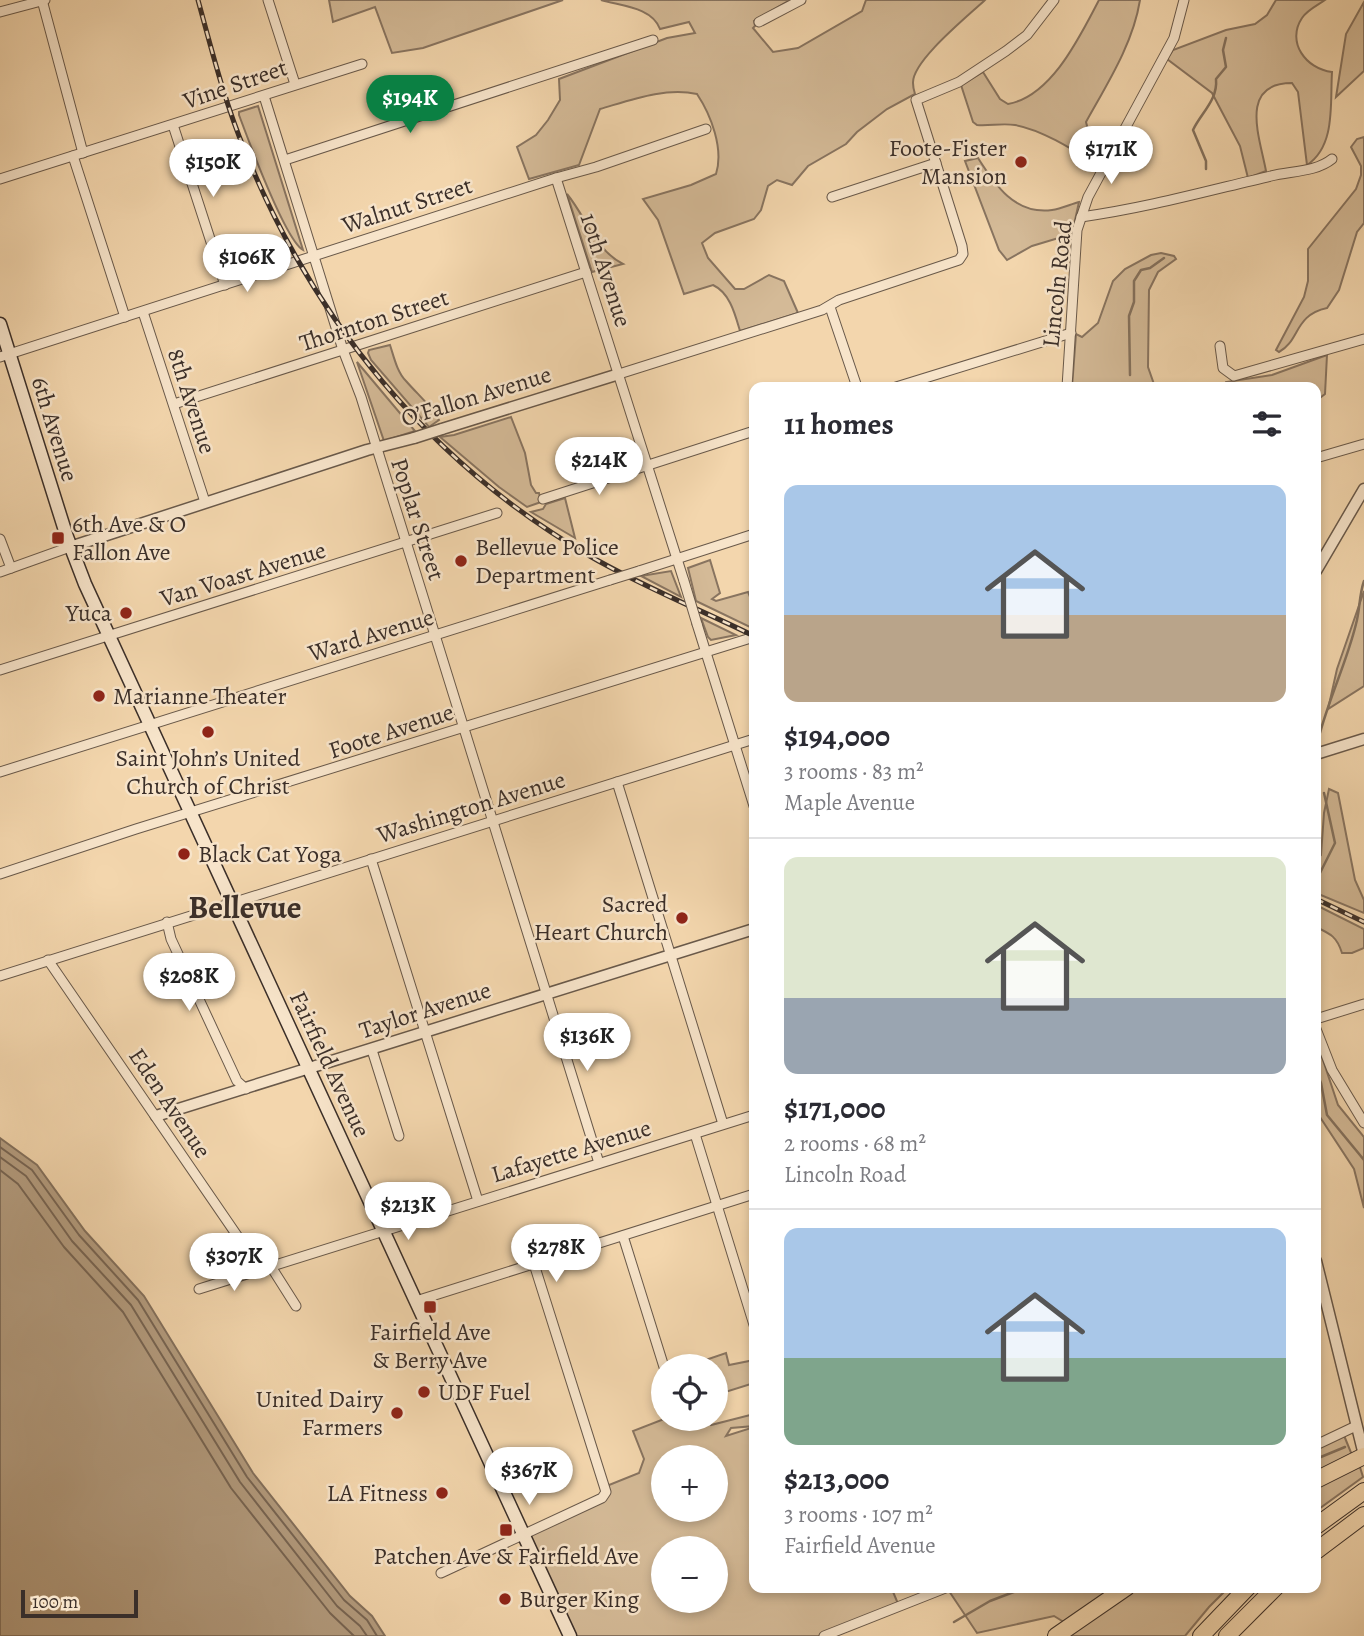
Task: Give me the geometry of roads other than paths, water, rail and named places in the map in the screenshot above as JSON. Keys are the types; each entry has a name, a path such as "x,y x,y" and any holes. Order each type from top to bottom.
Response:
{"highway":[{"path":"1321,1478 1364,1456"},
{"path":"1321,1523 1364,1491"},
{"path":"1321,1548 1364,1515"},
{"path":"1056,1636 1118,1593"},
{"path":"1203,1634 1242,1593"},
{"path":"1227,1636 1270,1593"}],"main road":[{"name":"6th Avenue","path":"0,324 5,356 70,547"},
{"name":"Fairfield Avenue","path":"70,547 570,1636"}],"street":[{"path":"0,12 43,0 83,153"},
{"path":"268,0 295,84"},
{"path":"759,22 802,0"},
{"path":"832,197 936,163 916,100 959,82 1012,47 1035,26 1054,0"},
{"name":"Lincoln Road","path":"1067,382 1077,230 1088,197 1174,38 1184,0"},
{"path":"285,160 653,40"},
{"name":"Vine Street","path":"0,178 362,64"},
{"name":"Poplar Street","path":"264,96 343,350 361,397 599,1163"},
{"path":"173,125 225,285"},
{"name":"Walnut Street","path":"5,356 706,130"},
{"path":"73,156 125,317"},
{"path":"1081,217 1170,202 1325,164 1332,159"},
{"name":"O’Fallon Avenue","path":"0,572 205,502 830,307 839,300 954,262 961,257 962,246 936,163"},
{"name":"10th Avenue","path":"556,177 749,789"},
{"name":"Thornton Street","path":"174,404 586,272"},
{"path":"830,307 855,382"},
{"name":"8th Avenue","path":"143,312 205,502"},
{"path":"912,382 1071,333"},
{"path":"1220,346 1223,368 1234,376 1364,339"},
{"path":"542,499 749,433"},
{"path":"1321,457 1364,444"},
{"path":"1321,562 1364,489"},
{"name":"Van Voast Avenue","path":"0,670 497,513"},
{"name":"Ward Avenue","path":"0,772 749,536"},
{"path":"0,540 3,554 11,568"},
{"name":"Foote Avenue","path":"0,874 749,638"},
{"path":"1321,752 1364,739"},
{"name":"Washington Avenue","path":"0,975 749,741"},
{"path":"617,782 723,1124"},
{"path":"371,859 478,1201"},
{"path":"167,922 171,939 237,1082 246,1089"},
{"name":"Taylor Avenue","path":"156,1116 749,931"},
{"name":"Eden Avenue","path":"48,960 260,1269"},
{"path":"1321,1018 1364,1004"},
{"path":"1321,1042 1332,1070 1364,1123"},
{"path":"372,1050 399,1136"},
{"name":"Lafayette Avenue","path":"199,1289 749,1116"},
{"path":"695,1134 749,1309"},
{"path":"416,1301 749,1196"},
{"path":"623,1236 660,1354"},
{"path":"441,1573 602,1498 606,1492 534,1264"},
{"path":"270,1265 296,1306"},
{"path":"1321,1282 1364,1456"},
{"path":"1321,1443 1356,1426"},
{"path":"824,1636 933,1593"}],"water":[{"path":"0,1138 37,1165 85,1231 144,1296 253,1473 350,1596 372,1616 385,1636 0,1636"}],"waterway":[{"path":"1206,169 1206,161 1193,130 1212,100 1216,79 1226,67 1223,50 1226,38"},
{"path":"1130,375 1129,316 1134,302 1134,281 1141,270 1150,268 1164,258"},
{"path":"1321,730 1352,638 1364,581"},
{"path":"1321,871 1335,843 1324,793"},
{"path":"1321,1083 1327,1115 1364,1160"},
{"path":"1321,1457 1345,1447"},
{"path":"954,1622 990,1601 1011,1593"}],"railway":[{"path":"198,0 231,114 273,213 305,272 342,329 383,382 428,431 477,477 531,518 608,566 749,634"},
{"path":"1321,901 1364,922"}],"place":[{"name":"Foote-Fister Mansion","path":"1021,162"},
{"name":"6th Ave & O Fallon Ave","path":"58,538"},
{"name":"Bellevue Police Department","path":"461,561"},
{"name":"Yuca","path":"126,613"},
{"name":"Marianne Theater","path":"99,696"},
{"name":"Saint John’s United Church of Christ","path":"208,732"},
{"name":"Black Cat Yoga","path":"184,854"},
{"name":"Sacred Heart Church","path":"682,918"},
{"name":"Fairfield Ave & Berry Ave","path":"430,1307"},
{"name":"UDF Fuel","path":"424,1392"},
{"name":"United Dairy Farmers","path":"397,1413"},
{"name":"LA Fitness","path":"442,1493"},
{"name":"Patchen Ave & Fairfield Ave","path":"506,1530"},
{"name":"Burger King","path":"505,1599"}],"district":[{"name":"Bellevue","path":"245,907"}]}
